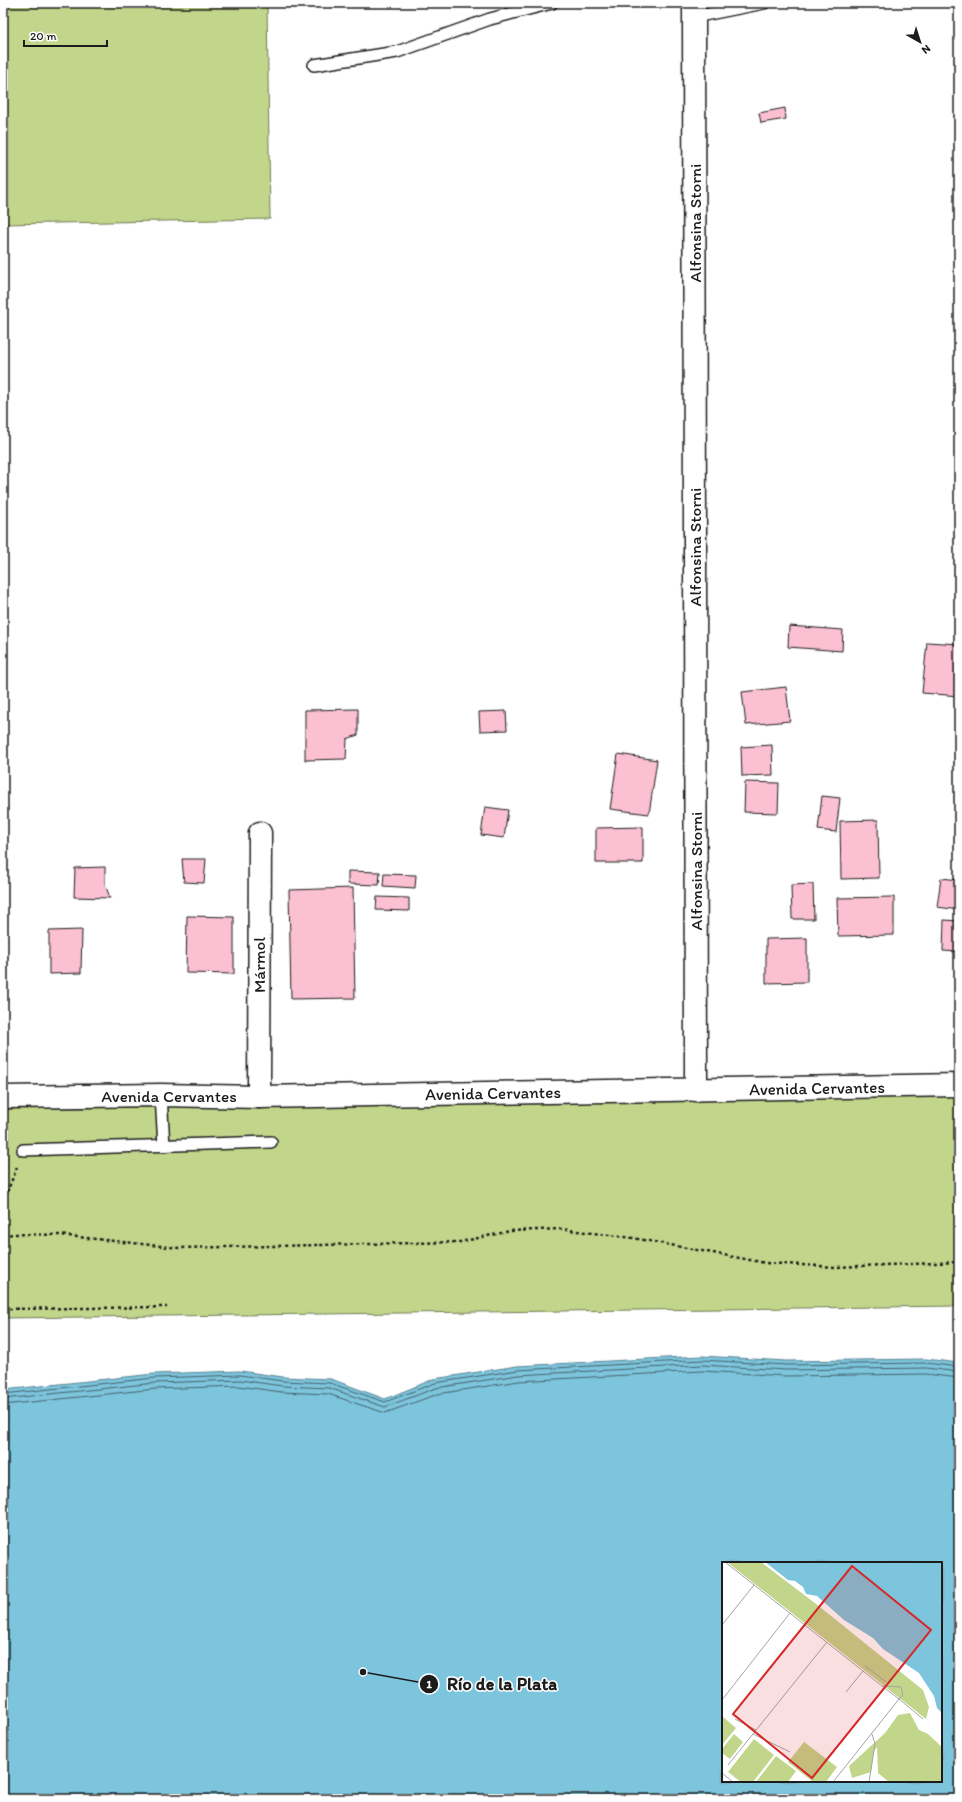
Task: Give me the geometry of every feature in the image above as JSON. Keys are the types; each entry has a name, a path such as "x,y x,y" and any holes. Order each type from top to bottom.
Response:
{"street":[{"name":"Alfonsina Storni","path":"694,10 696,1090"},
{"name":"Mármol","path":"259,1097 260,833"},
{"name":"Avenida Cervantes","path":"3,1097 161,1095 259,1097 959,1085"},
{"path":"3,1114 27,1096"}],"lane":[{"path":"314,66 397,52 490,19 552,3"},
{"path":"694,10 764,3"},
{"path":"161,1095 164,1146"},
{"path":"24,1150 271,1142"}],"path":[{"path":"3,1195 6,1195 24,1150"},
{"path":"3,1236 14,1234 59,1235 179,1248 460,1242 510,1231 561,1229 633,1238 766,1263 837,1267 959,1262"},
{"path":"3,1309 167,1307"}],"green space":[{"path":"3,3 267,3 270,219 3,224"},
{"path":"959,1096 959,1306 3,1318 3,1109"}],"water":[{"path":"702,1356 786,1361 926,1359 959,1363 959,1799 3,1799 3,1390 154,1374 240,1371 283,1377 331,1379 385,1399 434,1379 517,1366"}],"building":[{"path":"785,108 786,119 761,123 759,113"},
{"path":"789,626 843,630 842,651 788,647"},
{"path":"927,642 959,644 959,696 922,693"},
{"path":"786,687 790,721 746,725 742,692"},
{"path":"358,709 358,735 347,739 346,759 305,760 305,710"},
{"path":"506,711 507,730 480,731 479,712"},
{"path":"772,745 773,775 742,776 741,747"},
{"path":"618,754 657,760 649,814 610,809"},
{"path":"745,782 779,783 778,813 744,812"},
{"path":"822,796 840,798 836,832 818,830"},
{"path":"485,807 508,810 504,838 481,835"},
{"path":"878,820 879,878 841,879 840,821"},
{"path":"643,827 643,863 596,863 596,828"},
{"path":"182,859 206,859 204,883 184,882"},
{"path":"105,867 105,884 110,898 74,897 75,868"},
{"path":"348,871 380,872 379,885 348,884"},
{"path":"384,874 416,875 415,888 383,886"},
{"path":"941,878 959,880 959,910 937,907"},
{"path":"813,884 814,919 792,919 791,885"},
{"path":"353,888 355,998 291,999 289,890"},
{"path":"377,897 409,898 409,911 376,910"},
{"path":"894,897 894,935 838,936 837,898"},
{"path":"187,916 234,917 234,974 186,973"},
{"path":"944,920 959,921 959,952 943,951"},
{"path":"82,930 81,973 49,974 49,931"},
{"path":"807,938 807,982 766,983 766,939"}],"place":[{"name":"Río de la Plata","path":"363,1672"}]}
